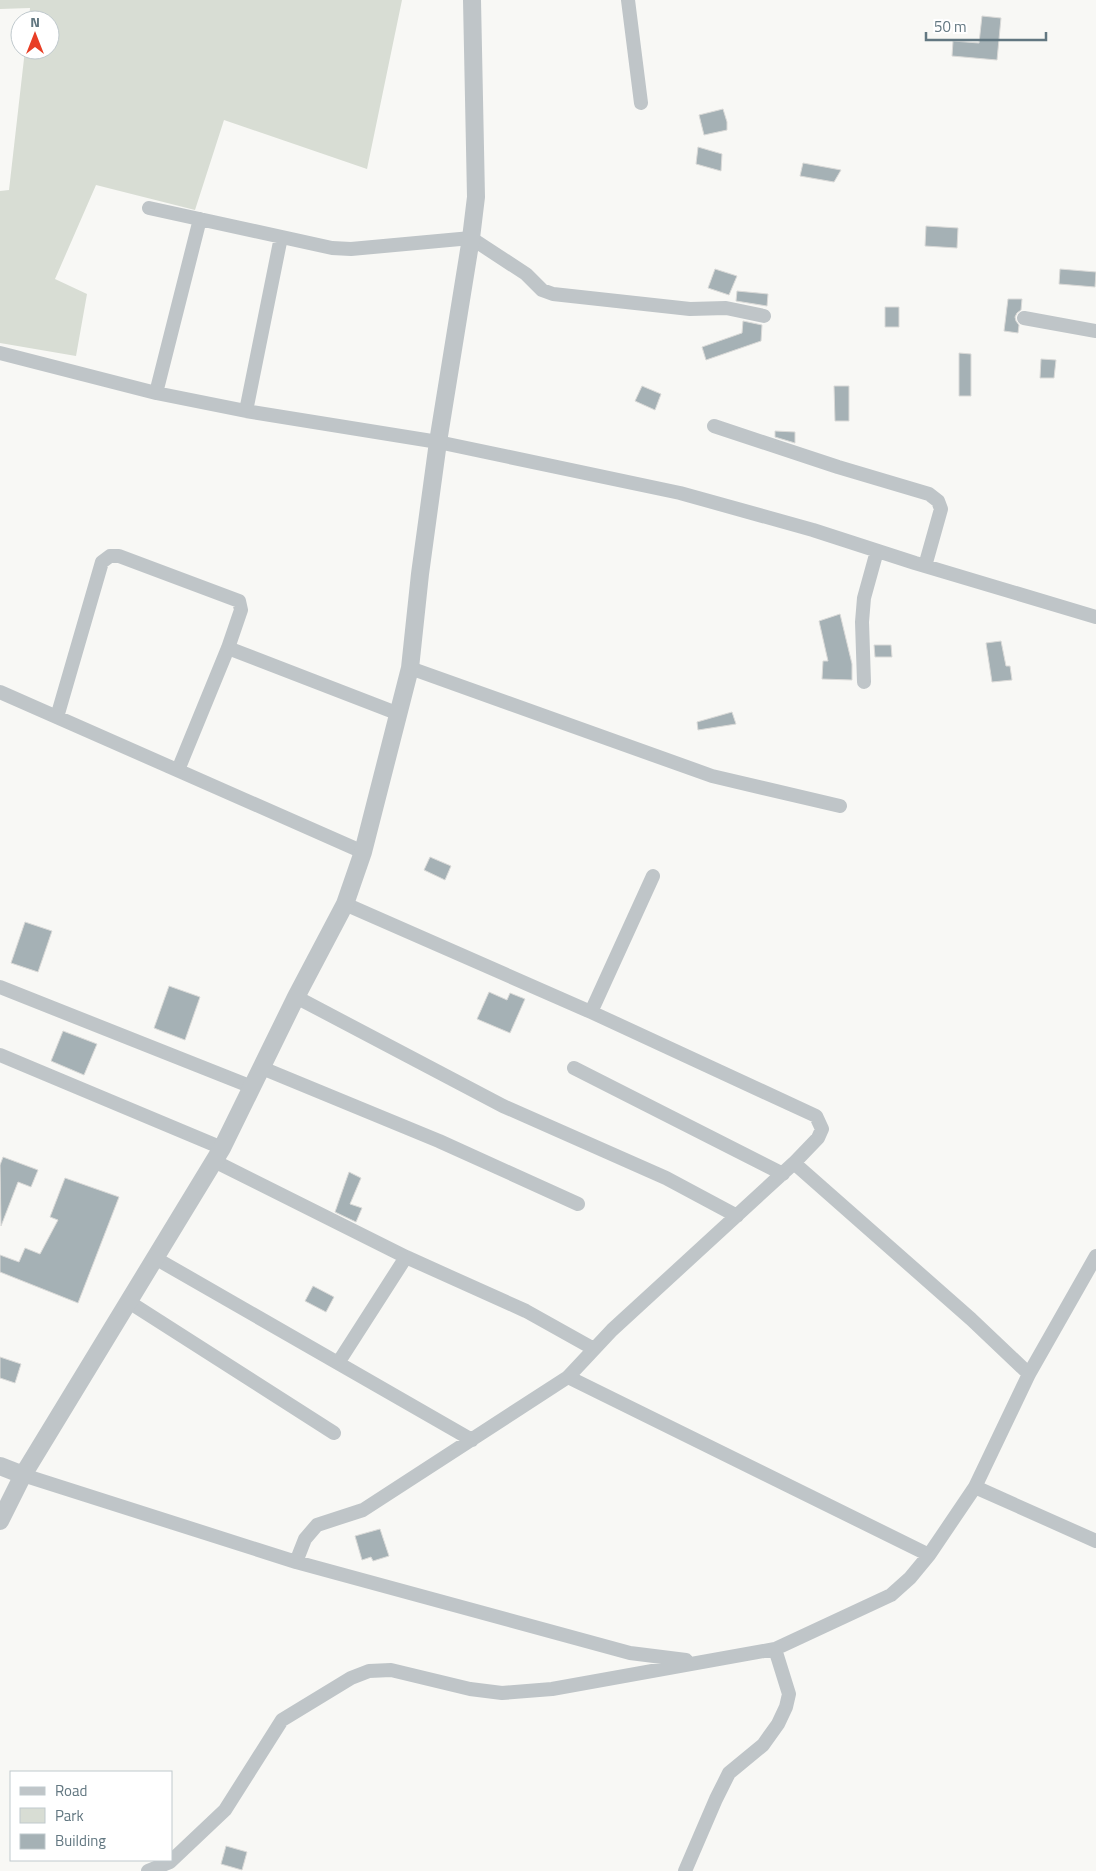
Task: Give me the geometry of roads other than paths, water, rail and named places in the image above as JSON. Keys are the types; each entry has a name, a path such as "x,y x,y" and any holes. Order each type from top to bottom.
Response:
{"street":[{"path":"0,1521 23,1475 218,1154 296,997 345,904 363,852 410,668 438,442 472,238 476,197 472,0"},
{"path":"628,0 641,103"},
{"path":"149,208 332,248 351,249 472,238 526,274 542,290 553,294 682,308 726,308 764,316"},
{"path":"156,393 200,219"},
{"path":"246,411 281,237"},
{"path":"1024,318 1096,331"},
{"path":"0,353 156,393 246,411 438,442 680,493 812,530 1096,617"},
{"path":"714,426 838,467 929,494 938,501 941,508 925,566"},
{"path":"864,682 862,622 864,598 877,551"},
{"path":"57,717 102,562 110,556 119,556 239,601 241,610 228,648 178,770"},
{"path":"228,648 398,714"},
{"path":"410,668 712,776 840,806"},
{"path":"0,692 363,852"},
{"path":"591,1012 653,876"},
{"path":"296,1562 305,1540 317,1525 362,1510 568,1377 612,1330 783,1174 818,1138 822,1129 816,1116 591,1012 345,904"},
{"path":"0,987 252,1087"},
{"path":"296,997 503,1106 666,1178 737,1216"},
{"path":"0,1055 218,1154 406,1257 526,1310 594,1349"},
{"path":"262,1068 439,1141 578,1204"},
{"path":"574,1068 783,1174"},
{"path":"794,1163 972,1319 1029,1374"},
{"path":"172,1860 225,1810 282,1720 351,1678 369,1671 390,1670 470,1689 502,1693 552,1689 775,1648 891,1595 910,1578 929,1555 975,1487 1029,1374 1096,1256"},
{"path":"338,1363 406,1257"},
{"path":"155,1258 472,1440"},
{"path":"128,1302 334,1433"},
{"path":"568,1377 929,1555"},
{"path":"0,1466 296,1562 630,1653 701,1662"},
{"path":"975,1487 1096,1542"},
{"path":"685,1871 729,1773 763,1745 778,1724 786,1707 788,1694 775,1648"},
{"path":"148,1871 171,1861"}]}
